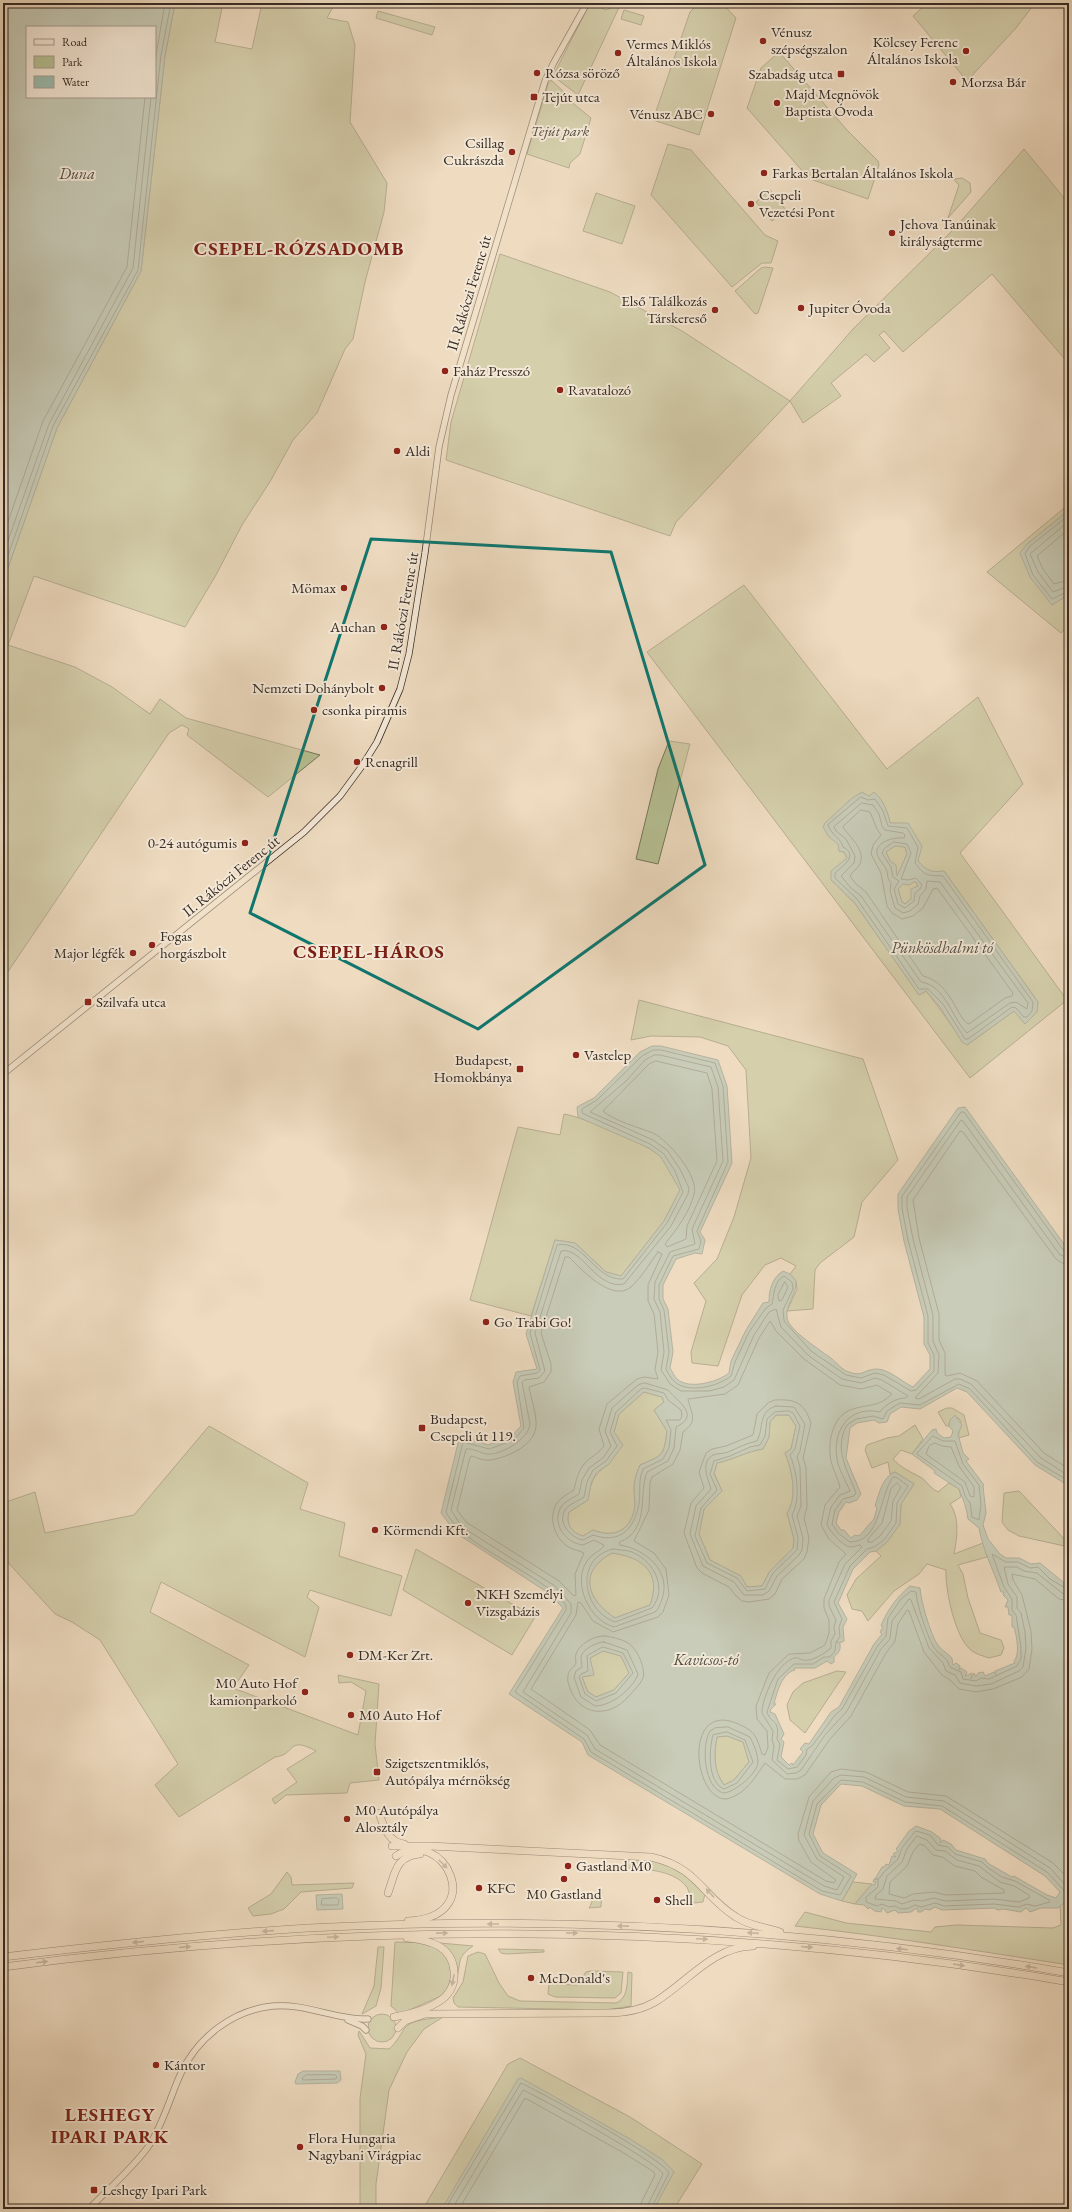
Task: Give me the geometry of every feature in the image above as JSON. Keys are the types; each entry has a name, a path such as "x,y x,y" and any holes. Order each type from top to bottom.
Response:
{"highway":[{"path":"378,1813 387,1834 394,1841 420,1846"},
{"path":"392,1846 651,1857 664,1860 683,1869 736,1917 751,1924 792,1936"},
{"path":"386,1925 430,1916 439,1912 447,1904 452,1893 452,1877 445,1865 432,1855 425,1851 406,1850 396,1856"},
{"path":"388,1893 394,1870 402,1860 415,1854 432,1855"},
{"path":"3,1957 220,1935 386,1925 493,1924 626,1926 792,1936 957,1955 1069,1973"},
{"path":"3,1967 207,1945 375,1935 585,1934 768,1943 948,1963 1069,1982"},
{"path":"375,1935 428,1940 444,1949 454,1966 453,1984 446,1996 434,2004 394,2017"},
{"path":"398,2028 405,2021 425,2014 463,2012 619,2013 637,2009 655,2002 724,1952 768,1943"}],"main road":[{"name":"II. Rákóczi Ferenc út","path":"3,1074 304,832 340,796 377,742 400,689 409,654 423,567 439,447 451,395 545,82 553,64 587,3"},
{"path":"89,2209 148,2147 160,2126 187,2062 201,2043 215,2030 242,2014 274,2006 301,2008 340,2016 368,2019"},
{"path":"340,2016 357,2023 366,2030"}],"highlighted area":[{"path":"371,539 611,552 705,865 478,1029 250,913"}],"green space":[{"path":"175,3 223,3 215,42 252,49 262,3 335,3 327,18 348,22 355,45 350,122 387,183 384,212 365,282 353,339 345,349 317,413 293,440 271,480 242,525 216,575 185,627 34,576 8,645 75,667 112,687 150,714 160,699 186,718 320,755 268,797 187,735 189,729 182,725 169,733 3,979 3,582 57,428 141,271 165,56"},
{"path":"590,3 606,10 621,3 578,95 553,76"},
{"path":"699,3 722,3 736,18 699,135 653,120 690,12"},
{"path":"927,3 1035,3 1016,28 967,81 913,16"},
{"path":"624,10 644,16 641,25 621,19"},
{"path":"378,11 435,27 432,35 376,18"},
{"path":"779,52 847,130 878,161 879,165 868,199 813,180 805,174 747,108 761,68"},
{"name":"Tejút park","path":"551,80 565,93 564,96 591,118 580,154 570,163 569,168 527,154 548,84"},
{"path":"668,144 691,150 765,235 778,241 771,263 762,263 732,287 651,195"},
{"path":"1024,149 1069,204 1069,364 992,274 903,352 884,331 879,335 890,348 874,362 866,354 831,383 841,396 803,423 790,401 853,329 954,229"},
{"path":"962,178 970,183 971,192 948,218 959,185 953,179"},
{"path":"770,190 786,210 772,221 756,202"},
{"path":"596,193 635,206 622,244 583,231"},
{"path":"500,254 610,292 682,331 790,401 676,522 670,536 446,460 451,422"},
{"path":"761,268 773,268 758,313 755,314 735,291"},
{"path":"1069,504 1069,510 1026,545 1052,605 1069,594 1069,625 1061,633 987,572"},
{"path":"744,585 887,769 978,697 1023,784 960,853 1067,1000 970,1078 647,652","holes":["869,796 884,806 890,823 899,824 912,851 921,864 933,873 944,871 1038,1002 1036,1009 1014,1011 967,1045 926,991 919,995 854,902 831,880 847,858 844,852 839,851 841,816 846,804 850,800 857,797"]},
{"path":"669,741 690,744 658,864 636,859 658,769"},
{"path":"895,846 905,847 907,854 897,877 886,852"},
{"path":"916,882 918,886 914,888 911,899 905,904 902,902 898,889 903,884"},
{"path":"639,1000 863,1059 898,1160 862,1202 854,1237 820,1263 815,1270 813,1309 787,1311 797,1289 796,1281 790,1274 796,1266 781,1258 765,1265 742,1295 718,1366 692,1363 691,1352 706,1301 694,1283 717,1259 734,1217 751,1158 746,1070 728,1046 700,1037 651,1036 631,1040"},
{"path":"564,1114 586,1120 616,1132 655,1152 667,1165 680,1190 664,1221 621,1276 606,1272 575,1243 555,1240 531,1316 470,1300 518,1127 560,1135"},
{"path":"644,1392 662,1397 664,1402 654,1410 667,1431 663,1450 661,1454 654,1459 640,1465 634,1483 635,1505 633,1514 626,1526 615,1533 601,1533 593,1530 583,1536 579,1535 570,1527 568,1520 569,1512 588,1500 590,1488 596,1475 609,1464 614,1432 619,1414"},
{"path":"947,1408 952,1408 964,1415 969,1435 958,1438 961,1421 957,1417 949,1423 949,1426 946,1426 938,1412"},
{"path":"776,1415 789,1415 796,1426 791,1449 785,1453 790,1467 793,1483 792,1500 787,1513 794,1539 793,1549 770,1571 762,1586 747,1587 740,1576 710,1560 699,1534 704,1509 722,1491 714,1473 717,1463 763,1449 769,1437 770,1422"},
{"path":"915,1425 923,1439 912,1454 901,1450 893,1459 903,1467 922,1478 931,1488 938,1492 949,1483 959,1489 961,1497 950,1504 955,1515 957,1528 954,1554 983,1543 987,1557 958,1565 963,1574 968,1598 980,1633 1001,1640 1004,1648 1001,1655 989,1658 972,1651 966,1645 952,1613 947,1589 946,1570 927,1564 919,1574 894,1591 868,1621 862,1611 852,1609 847,1595 856,1579 881,1556 876,1551 887,1542 900,1524 901,1504 914,1484 895,1472 890,1474 888,1462 872,1468 865,1450 867,1445 887,1438 899,1436"},
{"path":"209,1426 308,1483 300,1509 345,1523 339,1556 402,1576 391,1616 310,1590 307,1597 319,1607 305,1657 161,1582 150,1612 249,1665 233,1688 358,1735 366,1691 351,1682 339,1683 338,1675 379,1684 375,1744 379,1780 350,1783 347,1793 286,1795 275,1804 272,1799 297,1782 287,1769 316,1751 307,1747 296,1745 282,1756 275,1757 179,1817 155,1785 178,1764 100,1640 72,1622 55,1614 3,1557 3,1503 35,1492 45,1533 134,1515"},
{"path":"1019,1491 1069,1544 1069,1547 1019,1536 1008,1530 1002,1522 1004,1493"},
{"name":"NKH Személyi Vizsgabázis","path":"416,1549 535,1617 512,1655 403,1590"},
{"path":"612,1553 633,1558 641,1563 647,1568 651,1575 653,1584 653,1593 650,1605 615,1618 598,1602 592,1594 590,1585 590,1576 594,1568 601,1560"},
{"path":"603,1651 621,1656 629,1673 614,1690 596,1697 588,1692 582,1677 593,1675 590,1658"},
{"path":"837,1671 846,1672 805,1733 790,1720 787,1705 793,1692 803,1683"},
{"path":"727,1736 743,1742 749,1762 734,1780 724,1785 716,1768 715,1750 717,1737"},
{"path":"629,1858 663,1863 680,1871 705,1894 703,1902 694,1903 686,1886 674,1877 658,1871 626,1868"},
{"path":"287,1872 291,1877 292,1885 354,1883 352,1888 301,1892 284,1909 271,1914 253,1916 248,1908 271,1894"},
{"path":"853,1882 872,1884 855,1904 842,1901"},
{"path":"602,1889 601,1907 589,1908 594,1894 598,1890"},
{"path":"1069,1899 1069,1965 898,1939 795,1926 805,1912 846,1923 931,1932 935,1927 957,1925 1053,1928 1061,1925 1060,1905"},
{"path":"395,1942 430,1943 446,1956 451,1966 451,1976 448,1988 441,1996 400,2014 391,2006"},
{"path":"440,1943 473,1946 467,1950 461,1958 456,1980 447,1949"},
{"path":"378,1947 384,1947 381,1988 376,2006 362,2014 374,1986"},
{"path":"498,1949 544,1950 544,1952 506,1954 501,1953"},
{"path":"478,1952 485,1954 499,1983 508,1996 520,2001 616,2003 623,1998 625,1994 628,1972 632,1973 631,2006 606,2010 458,2007 454,2003 453,1998 463,1982 468,1956"},
{"path":"586,1972 623,1972 621,1993 615,1998 555,1997 548,1994 549,1984 577,1985"},
{"path":"382,2014 392,2018 396,2028 392,2038 382,2042 372,2038 368,2028 372,2018"},
{"path":"443,2017 424,2029 407,2052 389,2090 376,2184 376,2209 360,2209 360,2098 366,2054 358,2035 359,2031 370,2048 389,2049 396,2042 404,2029 411,2023"},
{"path":"520,2058 630,2117 702,2164 674,2209 423,2209 508,2064"}],"water":[{"name":"Duna","path":"3,3 175,3 165,56 141,271 57,428 3,582"},
{"path":"1069,510 1069,594 1052,605 1030,577 1020,553 1026,545"},
{"name":"Pünkösdhalmi tó","path":"862,792 869,796 874,792 885,806 890,823 908,823 922,846 918,861 929,870 936,872 944,871 1038,1002 1037,1012 1025,1024 1014,1011 967,1045 962,1042 940,1007 926,991 919,995 854,902 831,880 831,871 847,858 844,852 839,851 838,844 829,837 823,827 825,823 852,798","holes":["895,846 905,847 907,854 897,876 896,865 890,861 886,852","913,882 916,882 918,886 911,889 911,899 905,904 902,902 898,889 903,884 910,885"]},
{"name":"Kavicsos-tó","path":"652,1046 661,1046 718,1060 727,1086 732,1163 700,1232 705,1240 702,1254 695,1253 676,1259 663,1285 663,1299 668,1309 673,1352 670,1368 676,1378 682,1382 689,1384 703,1384 711,1382 729,1373 731,1361 746,1330 763,1303 769,1302 772,1285 776,1277 783,1271 790,1274 796,1281 787,1318 793,1329 799,1335 846,1371 857,1374 880,1369 890,1373 913,1387 930,1369 930,1355 924,1344 924,1317 904,1241 898,1209 898,1194 958,1108 965,1107 1069,1251 1069,1486 1035,1465 967,1392 957,1388 920,1409 901,1407 890,1414 887,1422 879,1423 874,1420 857,1423 850,1428 846,1458 861,1494 857,1500 849,1503 846,1502 839,1512 836,1523 841,1530 844,1530 851,1538 855,1535 859,1536 874,1519 877,1508 875,1506 880,1491 884,1482 891,1474 895,1472 914,1484 901,1504 900,1524 887,1542 876,1551 870,1552 853,1569 838,1603 847,1619 843,1627 844,1641 840,1643 836,1641 840,1644 840,1648 839,1652 834,1657 834,1662 831,1664 827,1661 815,1668 794,1668 795,1670 790,1672 783,1679 774,1704 776,1704 770,1712 775,1714 784,1734 781,1739 784,1742 781,1757 789,1765 792,1763 793,1765 803,1752 800,1749 805,1743 809,1744 831,1712 839,1707 874,1644 882,1634 880,1632 883,1627 881,1626 889,1609 910,1586 920,1588 924,1609 934,1639 937,1644 952,1658 953,1665 956,1663 960,1666 959,1670 961,1668 967,1672 965,1676 972,1673 971,1679 974,1673 976,1677 978,1673 983,1672 985,1676 994,1672 996,1675 995,1671 1015,1663 1014,1661 1017,1655 1017,1641 1014,1627 1012,1627 1012,1615 1009,1615 1008,1607 1005,1607 1008,1600 1003,1595 1004,1592 1001,1592 979,1528 968,1519 966,1507 959,1489 934,1473 935,1471 912,1454 932,1430 936,1429 937,1433 944,1438 951,1437 953,1431 949,1426 950,1420 955,1415 962,1425 958,1434 963,1453 969,1459 966,1461 984,1485 986,1513 983,1525 988,1539 1000,1554 1006,1558 1019,1558 1031,1564 1040,1563 1069,1587 1069,1899 1058,1908 1041,1908 1030,1912 1026,1908 1021,1912 1003,1909 998,1910 994,1908 942,1910 935,1907 930,1910 925,1909 921,1912 918,1912 917,1908 911,1912 898,1913 895,1910 887,1913 882,1908 881,1912 875,1911 869,1907 868,1909 864,1905 855,1904 872,1884 874,1885 876,1882 873,1882 874,1879 882,1867 886,1864 889,1865 892,1856 896,1857 893,1854 898,1851 896,1849 909,1831 916,1826 932,1832 941,1839 940,1843 943,1840 951,1844 956,1850 985,1859 989,1864 1012,1877 1014,1876 1047,1895 1056,1898 1060,1892 1045,1876 940,1809 904,1806 862,1786 841,1784 821,1805 813,1834 823,1853 857,1874 842,1901 820,1894 588,1755 582,1742 509,1694 563,1608 550,1594 456,1533 441,1513 460,1435 488,1445 512,1436 521,1426 513,1382 516,1372 537,1369 526,1334 555,1240 575,1243 606,1272 621,1276 664,1221 680,1190 661,1157 649,1148 578,1117 577,1107 594,1098 640,1052","holes":["644,1392 662,1397 664,1402 654,1410 667,1431 665,1445 661,1454 640,1465 634,1483 635,1505 633,1514 626,1526 615,1533 601,1533 593,1530 583,1536 579,1535 570,1527 568,1520 569,1512 588,1500 591,1483 597,1472 609,1464 623,1445 614,1432 619,1414","776,1415 789,1415 796,1426 791,1449 785,1453 790,1467 793,1483 792,1500 787,1513 794,1539 793,1548 770,1571 762,1586 747,1587 741,1576 710,1560 699,1534 704,1509 722,1491 714,1474 717,1463 763,1449 769,1437 770,1422","612,1553 633,1558 647,1568 653,1584 653,1594 650,1605 615,1618 605,1610 592,1594 590,1585 590,1576 594,1568 601,1560","603,1651 621,1656 629,1673 614,1690 596,1697 588,1692 582,1677 594,1675 590,1658","727,1736 743,1742 749,1762 734,1780 724,1785 716,1768 717,1737"]},
{"path":"342,1894 343,1909 317,1910 316,1895"},
{"path":"303,2071 340,2071 341,2080 337,2083 296,2084 295,2082 298,2074"},
{"path":"521,2078 630,2139 663,2160 674,2172 654,2209 439,2209 446,2202 518,2079"}],"place":[{"name":"Vénusz szépségszalon","path":"763,41"},
{"name":"Kölcsey Ferenc Általános Iskola","path":"966,51"},
{"name":"Vermes Miklós Általános Iskola","path":"618,53"},
{"name":"Rózsa söröző","path":"537,73"},
{"name":"Szabadság utca","path":"841,74"},
{"name":"Morzsa Bár","path":"953,82"},
{"name":"Tejút utca","path":"534,97"},
{"name":"Majd Megnövök Baptista Óvoda","path":"777,103"},
{"name":"Vénusz ABC","path":"711,114"},
{"name":"Csillag Cukrászda","path":"512,152"},
{"name":"Farkas Bertalan Általános Iskola","path":"764,173"},
{"name":"Csepeli Vezetési Pont","path":"751,204"},
{"name":"Jehova Tanúinak királyságterme","path":"892,233"},
{"name":"Jupiter Óvoda","path":"801,308"},
{"name":"Első Találkozás Társkereső","path":"715,310"},
{"name":"Faház Presszó","path":"445,371"},
{"name":"Ravatalozó","path":"560,390"},
{"name":"Aldi","path":"397,451"},
{"name":"Mömax","path":"344,588"},
{"name":"Auchan","path":"384,627"},
{"name":"Nemzeti Dohánybolt","path":"382,688"},
{"name":"csonka piramis","path":"314,710"},
{"name":"Renagrill","path":"357,762"},
{"name":"0-24 autógumis","path":"245,843"},
{"name":"Fogas horgászbolt","path":"152,945"},
{"name":"Major légfék","path":"133,953"},
{"name":"Szilvafa utca","path":"88,1002"},
{"name":"Vastelep","path":"576,1055"},
{"name":"Budapest, Homokbánya","path":"520,1069"},
{"name":"Go Trabi Go!","path":"486,1322"},
{"name":"Budapest, Csepeli út 119.","path":"422,1428"},
{"name":"Körmendi Kft.","path":"375,1530"},
{"name":"NKH Személyi Vizsgabázis","path":"468,1603"},
{"name":"DM-Ker Zrt.","path":"350,1655"},
{"name":"M0 Auto Hof kamionparkoló","path":"305,1692"},
{"name":"M0 Auto Hof","path":"351,1715"},
{"name":"Szigetszentmiklós, Autópálya mérnökség","path":"377,1772"},
{"name":"M0 Autópálya Alosztály","path":"347,1819"},
{"name":"Gastland M0","path":"568,1866"},
{"name":"M0 Gastland","path":"564,1879"},
{"name":"KFC","path":"479,1888"},
{"name":"Shell","path":"657,1900"},
{"name":"McDonald's","path":"531,1978"},
{"name":"Kántor","path":"156,2065"},
{"name":"Flora Hungaria Nagybani Virágpiac","path":"300,2147"},
{"name":"Leshegy Ipari Park","path":"94,2190"}],"district":[{"name":"CSEPEL-RÓZSADOMB","path":"299,248"},
{"name":"CSEPEL-HÁROS","path":"369,951"},
{"name":"LESHEGY IPARI PARK","path":"110,2125"}]}
